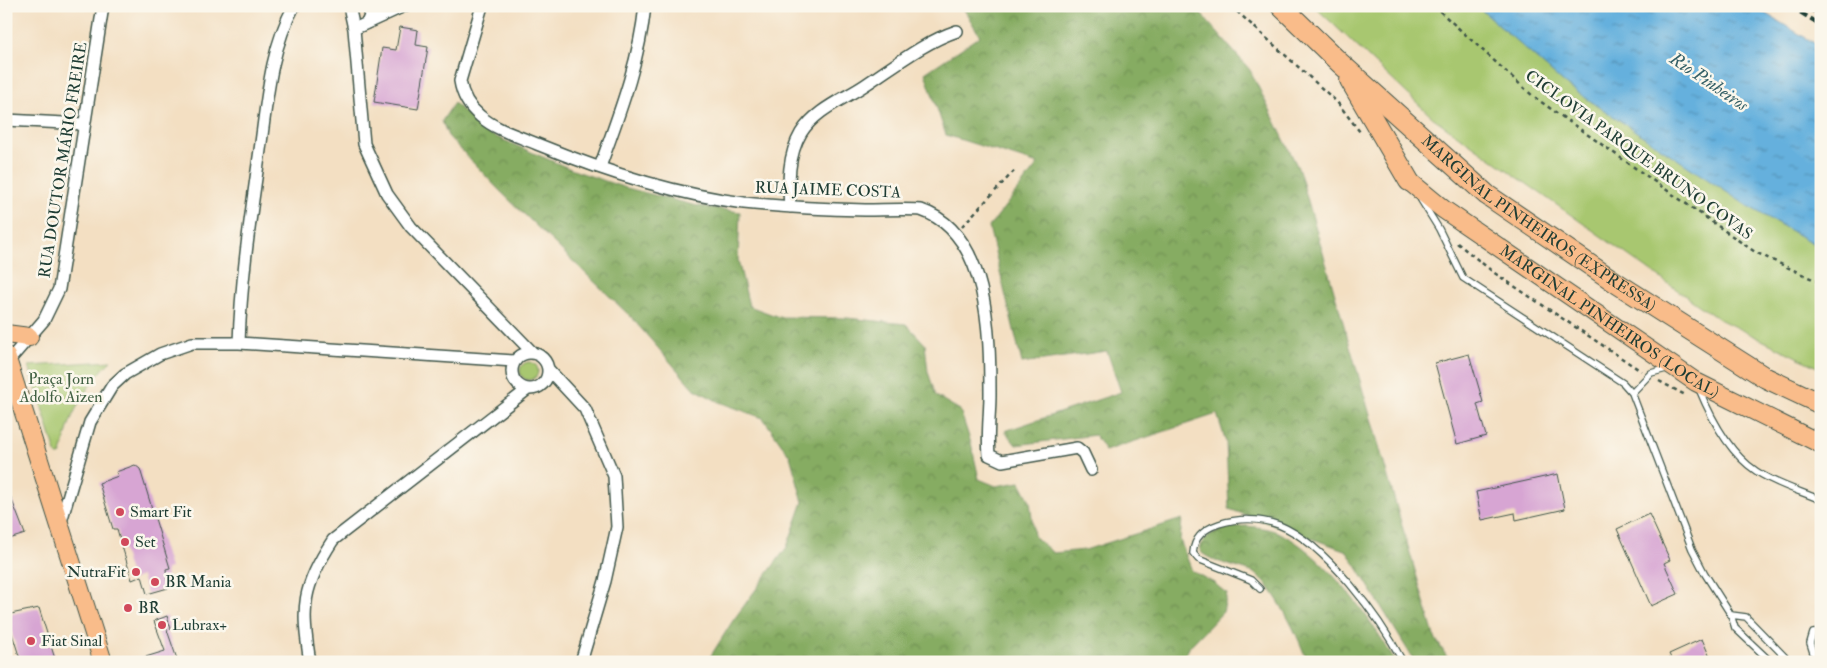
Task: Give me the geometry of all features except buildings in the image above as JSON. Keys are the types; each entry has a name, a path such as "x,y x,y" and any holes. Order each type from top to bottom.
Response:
{"highway":[{"name":"MARGINAL PINHEIROS (EXPRESSA)","path":"1281,6 1340,63 1487,195 1618,284 1766,378 1821,404"},
{"path":"1340,63 1409,181"}],"main road":[{"name":"MARGINAL PINHEIROS (LOCAL)","path":"1409,181 1443,209 1696,382 1821,444"},
{"path":"6,334 29,337"},
{"path":"7,361 14,400 60,527 103,662"}],"street":[{"name":"RUA DOUTOR MÁRIO FREIRE","path":"7,361 44,320 59,289 103,6"},
{"path":"239,343 247,233 268,85 280,40 294,6"},
{"path":"349,6 354,29 364,144 387,194 411,227 518,340 522,387"},
{"path":"366,23 374,6"},
{"path":"354,29 404,6"},
{"name":"RUA JAIME COSTA","path":"482,6 460,80 462,91 468,103 489,123 565,156 657,185 694,194 743,203 790,207 921,210 939,218 956,232 973,261 984,306 990,394 989,455 1002,461 1077,448 1083,454 1091,470"},
{"path":"600,167 626,94 641,43 645,6"},
{"path":"790,207 788,184 792,152 802,131 808,124 833,104 919,50 957,31"},
{"path":"6,120 84,124"},
{"path":"60,527 90,422 112,386 125,374 160,354 192,343 239,343 486,361 543,358 548,368 585,409 601,441 614,476 617,527 605,581 581,662"},
{"path":"543,384 547,377 548,368"},
{"path":"310,662 305,634 305,597 314,568 333,540 505,406 522,387 543,384 570,391"}],"lane":[{"path":"1409,181 1440,229 1463,278 1623,382 1632,393 1692,549 1705,574 1731,615 1735,628 1771,662"},
{"path":"1632,393 1650,373 1673,367"},
{"path":"1696,382 1711,417 1740,457 1757,472 1821,500"},
{"path":"1260,589 1251,580 1198,559 1194,553 1197,537 1204,530 1217,524 1246,519 1278,525 1294,533 1330,564 1377,617 1403,662"},
{"path":"1731,615 1746,617 1785,657 1782,662"},
{"path":"1816,662 1810,643 1814,633 1821,632"}],"path":[{"name":"CICLOVIA PARQUE BRUNO COVAS","path":"1434,6 1534,97 1755,252 1821,283"},
{"path":"1804,6 1821,17"},
{"path":"956,232 1017,168"}],"green space":[{"path":"962,6 1194,6 1250,70 1299,170 1434,636 1450,662 1415,662 1347,551 1229,509 1226,442 1217,414 1105,451 1095,435 1016,445 1005,431 1121,392 1107,351 1022,363 989,227 1038,164 946,135 925,73 980,36"},
{"path":"1314,6 1477,6 1565,84 1746,205 1821,248 1821,369 1717,318 1432,117"},
{"path":"454,103 487,133 573,170 623,187 693,205 740,212 738,260 749,306 779,317 847,318 906,324 925,344 928,372 936,396 960,410 971,443 979,479 996,486 1020,482 1030,501 1034,536 1053,553 1085,550 1182,519 1180,540 1192,571 1214,583 1227,594 1223,612 1190,646 1182,662 707,662 732,622 787,547 803,502 790,456 763,418 719,402 693,388 631,317 499,190 448,136 442,121"},
{"name":"Praça Jorn Adolfo Aizen","path":"111,361 90,386 78,405 69,425 61,454 57,456 29,366"},
{"path":"525,362 533,362 538,367 536,378 525,380 520,375 520,367"},
{"path":"1246,526 1277,532 1294,541 1311,554 1328,570 1360,607 1386,645 1395,662 1307,662 1299,641 1278,600 1261,579 1254,573 1218,561 1200,551 1202,544 1211,534 1232,527"}],"water":[{"name":"Rio Pinheiros","path":"1477,6 1753,6 1821,47 1821,248 1746,205 1565,84"}],"railway":[{"path":"1790,6 1821,25"}],"place":[{"name":"Smart Fit","path":"120,512"},
{"name":"Set","path":"125,542"},
{"name":"NutraFit","path":"136,572"},
{"name":"BR Mania","path":"155,582"},
{"name":"BR","path":"128,608"},
{"name":"Lubrax+","path":"162,625"},
{"name":"Fiat Sinal","path":"31,641"}]}
